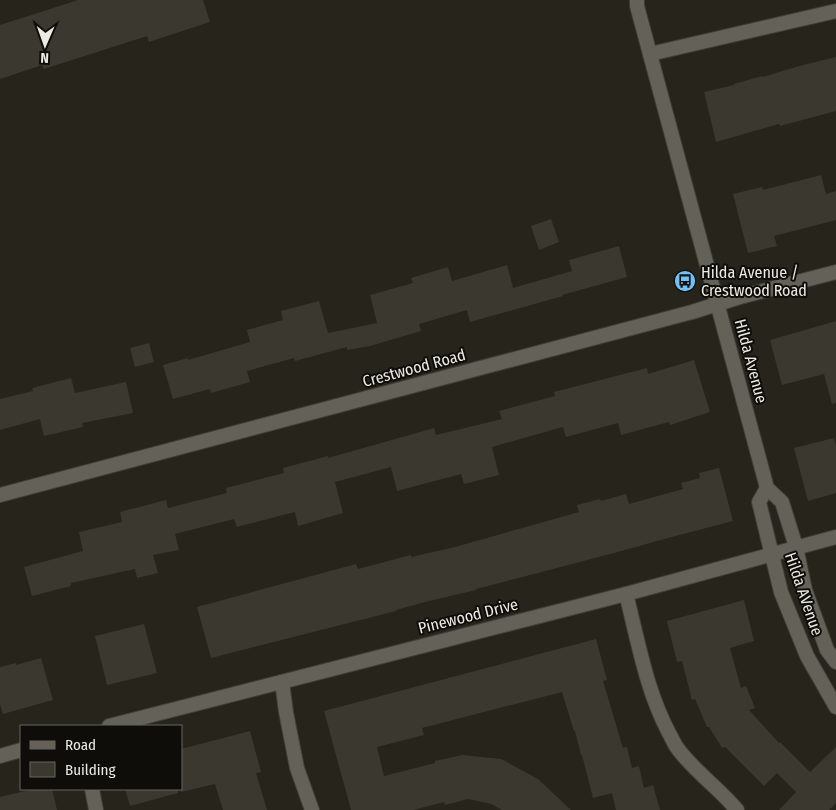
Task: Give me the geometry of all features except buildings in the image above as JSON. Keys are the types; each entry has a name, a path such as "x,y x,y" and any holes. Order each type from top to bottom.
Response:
{"street":[{"name":"Hilda Avenue","path":"637,0 637,6 767,488 782,502 796,547 805,590 827,650 836,662"},
{"path":"650,54 836,11"},
{"name":"Crestwood Road","path":"0,495 836,272"},
{"name":"Hilda AVenue","path":"767,488 758,502 781,592 807,656 836,707"},
{"name":"Pinewood Drive","path":"113,725 626,594 836,537"},
{"path":"626,594 652,697 663,723 677,748 737,810"},
{"path":"282,682 297,768 312,810"},
{"path":"0,756 20,750"},
{"path":"92,790 96,810"}],"place":[{"name":"Hilda Avenue / Crestwood Road","path":"685,281"}]}
